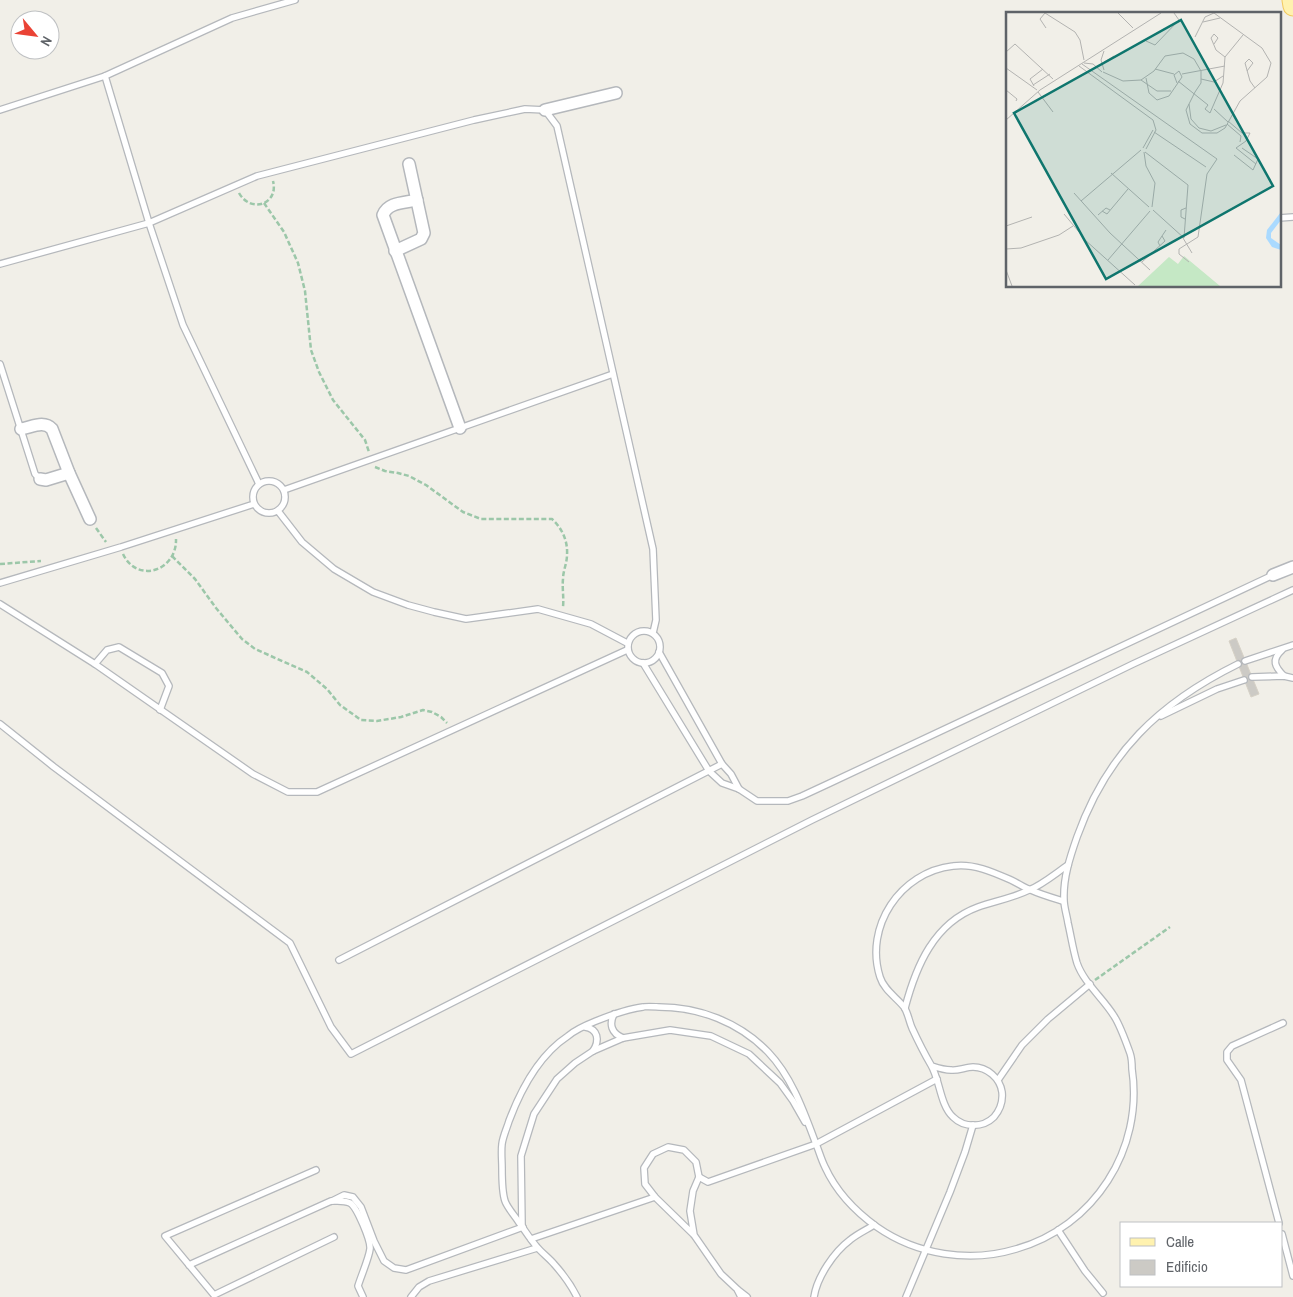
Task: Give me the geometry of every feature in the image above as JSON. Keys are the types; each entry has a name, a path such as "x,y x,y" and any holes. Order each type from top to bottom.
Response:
{"main road":[{"path":"1292,0 1293,6"}],"street":[{"path":"545,110 616,93"},
{"path":"395,251 420,239 424,233 409,164"},
{"path":"416,200 390,206 383,215 460,428"},
{"path":"21,429 44,424 52,429 90,519"},
{"path":"40,479 46,480 69,472"},
{"path":"1273,575 1293,566"}],"lane":[{"path":"0,110 105,76 232,18 295,0"},
{"path":"105,76 149,223 183,325 259,484"},
{"path":"0,264 149,223 257,176 271,172 474,120 525,109 545,110 558,126 653,549 656,620 653,633"},
{"path":"1280,218 1293,217"},
{"path":"0,364 35,474 40,479"},
{"path":"284,490 613,374"},
{"path":"273,481 280,484 284,490 285,502 278,511 267,514 257,509 254,504 253,493 259,484 273,481"},
{"path":"0,582 120,548 254,504"},
{"path":"278,511 302,542 334,569 373,592 408,605 466,618 538,608 591,624 627,647"},
{"path":"643,663 709,771 722,783 739,789 757,801 788,801 1273,575"},
{"path":"0,724 54,767 290,942 330,1027 351,1054 821,816 1142,660 1293,590"},
{"path":"0,604 94,664 253,774 288,792 317,792 454,730 627,647"},
{"path":"659,652 653,660 643,663 638,662 629,655 627,647 630,637 640,630 647,630 653,633 659,642 659,652 722,764 731,774 739,789"},
{"path":"1246,661 1293,646"},
{"path":"94,664 107,650 119,647 162,673 170,686 160,710"},
{"path":"1283,649 1276,655 1275,663 1277,670 1284,676"},
{"path":"577,1297 572,1287 552,1262 537,1248 505,1202 502,1175 502,1141 514,1109 529,1078 551,1050 566,1037 583,1027 614,1014 643,1006 678,1007 711,1015 742,1030 769,1052 790,1080 825,1168 838,1189 855,1209 874,1225 890,1236 908,1244 948,1255 994,1254 1031,1244 1058,1230 1089,1204 1102,1189 1120,1160 1129,1136 1134,1111 1135,1085 1130,1054 1115,1017 1078,967 1064,901 1068,865 1082,823 1096,794 1120,755 1152,720 1179,699 1212,677 1238,664"},
{"path":"1252,677 1284,676 1293,678"},
{"path":"1152,720 1185,706 1217,689 1244,680"},
{"path":"338,960 722,764"},
{"path":"932,1066 952,1070 973,1067 982,1068 991,1073 998,1080 1002,1095 994,1117 973,1126 958,1121 947,1110 932,1066 920,1045 905,1008 881,979 876,948 882,922 898,894 909,883 924,874 951,866 966,865 1012,880 1030,890 1064,901"},
{"path":"905,1008 922,959 938,935 949,924 961,915 976,908 1030,890 1068,865"},
{"path":"998,1080 1022,1045 1048,1019 1090,984"},
{"path":"614,1014 611,1019 611,1026 617,1036 623,1038"},
{"path":"1279,1222 1241,1080 1227,1060 1227,1052 1232,1046 1283,1023"},
{"path":"583,1027 590,1028 596,1032 598,1038 594,1051"},
{"path":"522,1227 521,1156 534,1114 557,1079 575,1062 623,1038 670,1030 711,1036 749,1054 780,1083 793,1101 816,1144"},
{"path":"699,1178 708,1182 816,1144 937,1079"},
{"path":"906,1297 950,1192 973,1126"},
{"path":"694,1235 690,1211 693,1191 699,1178 696,1162 684,1150 668,1147 653,1154 644,1168 645,1184 655,1197 694,1235 721,1274 736,1289 748,1297"},
{"path":"316,1170 165,1236 214,1295 334,1237"},
{"path":"189,1265 344,1195 353,1197 360,1207 384,1261 394,1268 406,1270 522,1227"},
{"path":"531,1239 655,1197"},
{"path":"330,1202 345,1201 351,1203 362,1221 371,1247 358,1286 363,1297"},
{"path":"814,1297 815,1289 828,1262 849,1240 874,1225"},
{"path":"1058,1230 1085,1271 1103,1293"},
{"path":"1283,1238 1293,1276"},
{"path":"411,1297 419,1287 429,1281 537,1248"},
{"path":"736,1289 741,1297"}],"path":[{"path":"235,186 244,200 256,205 264,203 273,194 275,187 271,172"},
{"path":"264,203 284,232 298,263 305,291 311,350 318,372 333,400 365,440 375,467 409,476 426,485 464,512 481,519 552,519 558,524 566,542 567,555 562,587 564,597 563,616"},
{"path":"172,556 196,578 216,608 242,639 255,650 307,672 327,689 340,705 362,720 377,721 401,717 423,710 441,717 454,730"},
{"path":"0,564 39,561 45,563 50,568"},
{"path":"1090,984 1170,927"}],"building":[{"path":"1236,638 1259,694 1251,697 1229,641"}]}
